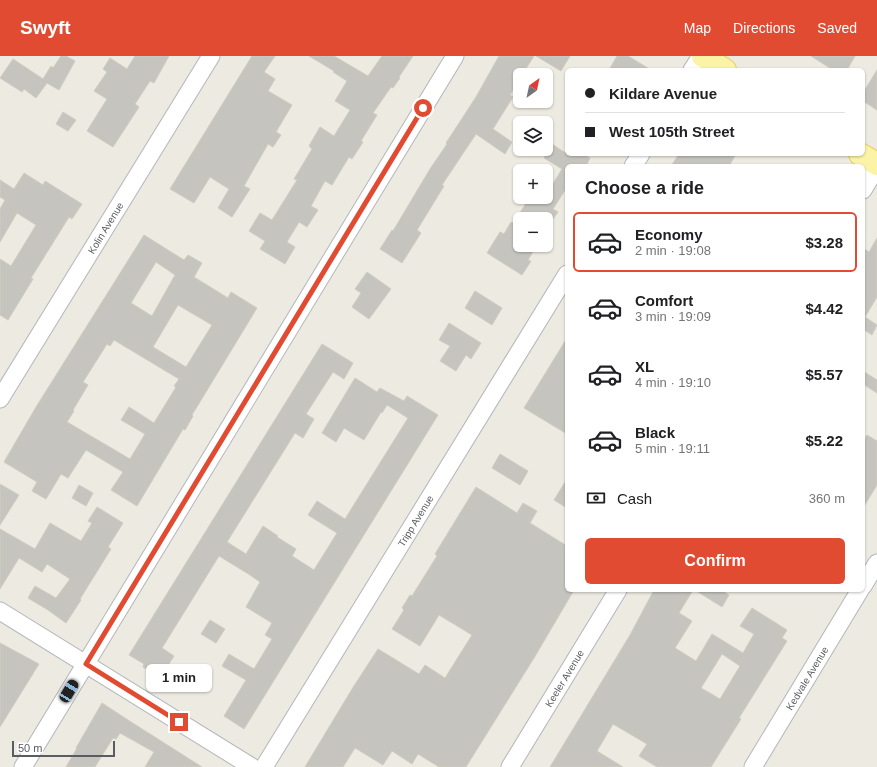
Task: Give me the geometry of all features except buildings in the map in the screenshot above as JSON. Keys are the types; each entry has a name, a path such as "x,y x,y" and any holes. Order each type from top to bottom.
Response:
{"main road":[{"path":"702,56 722,68"},
{"path":"863,156 877,164"}],"street":[{"name":"Kolin Avenue","path":"0,399 210,56"},
{"path":"23,767 455,56"},
{"path":"693,68 702,56"},
{"path":"865,187 877,168"},
{"name":"Tripp Avenue","path":"264,767 565,277"},
{"path":"865,583 877,563"},
{"name":"Keeler Avenue","path":"510,767 617,592"},
{"name":"Kedvale Avenue","path":"753,767 859,592"},
{"path":"0,611 252,767"}],"route":[{"path":"179,722 86,664 423,108"}]}
